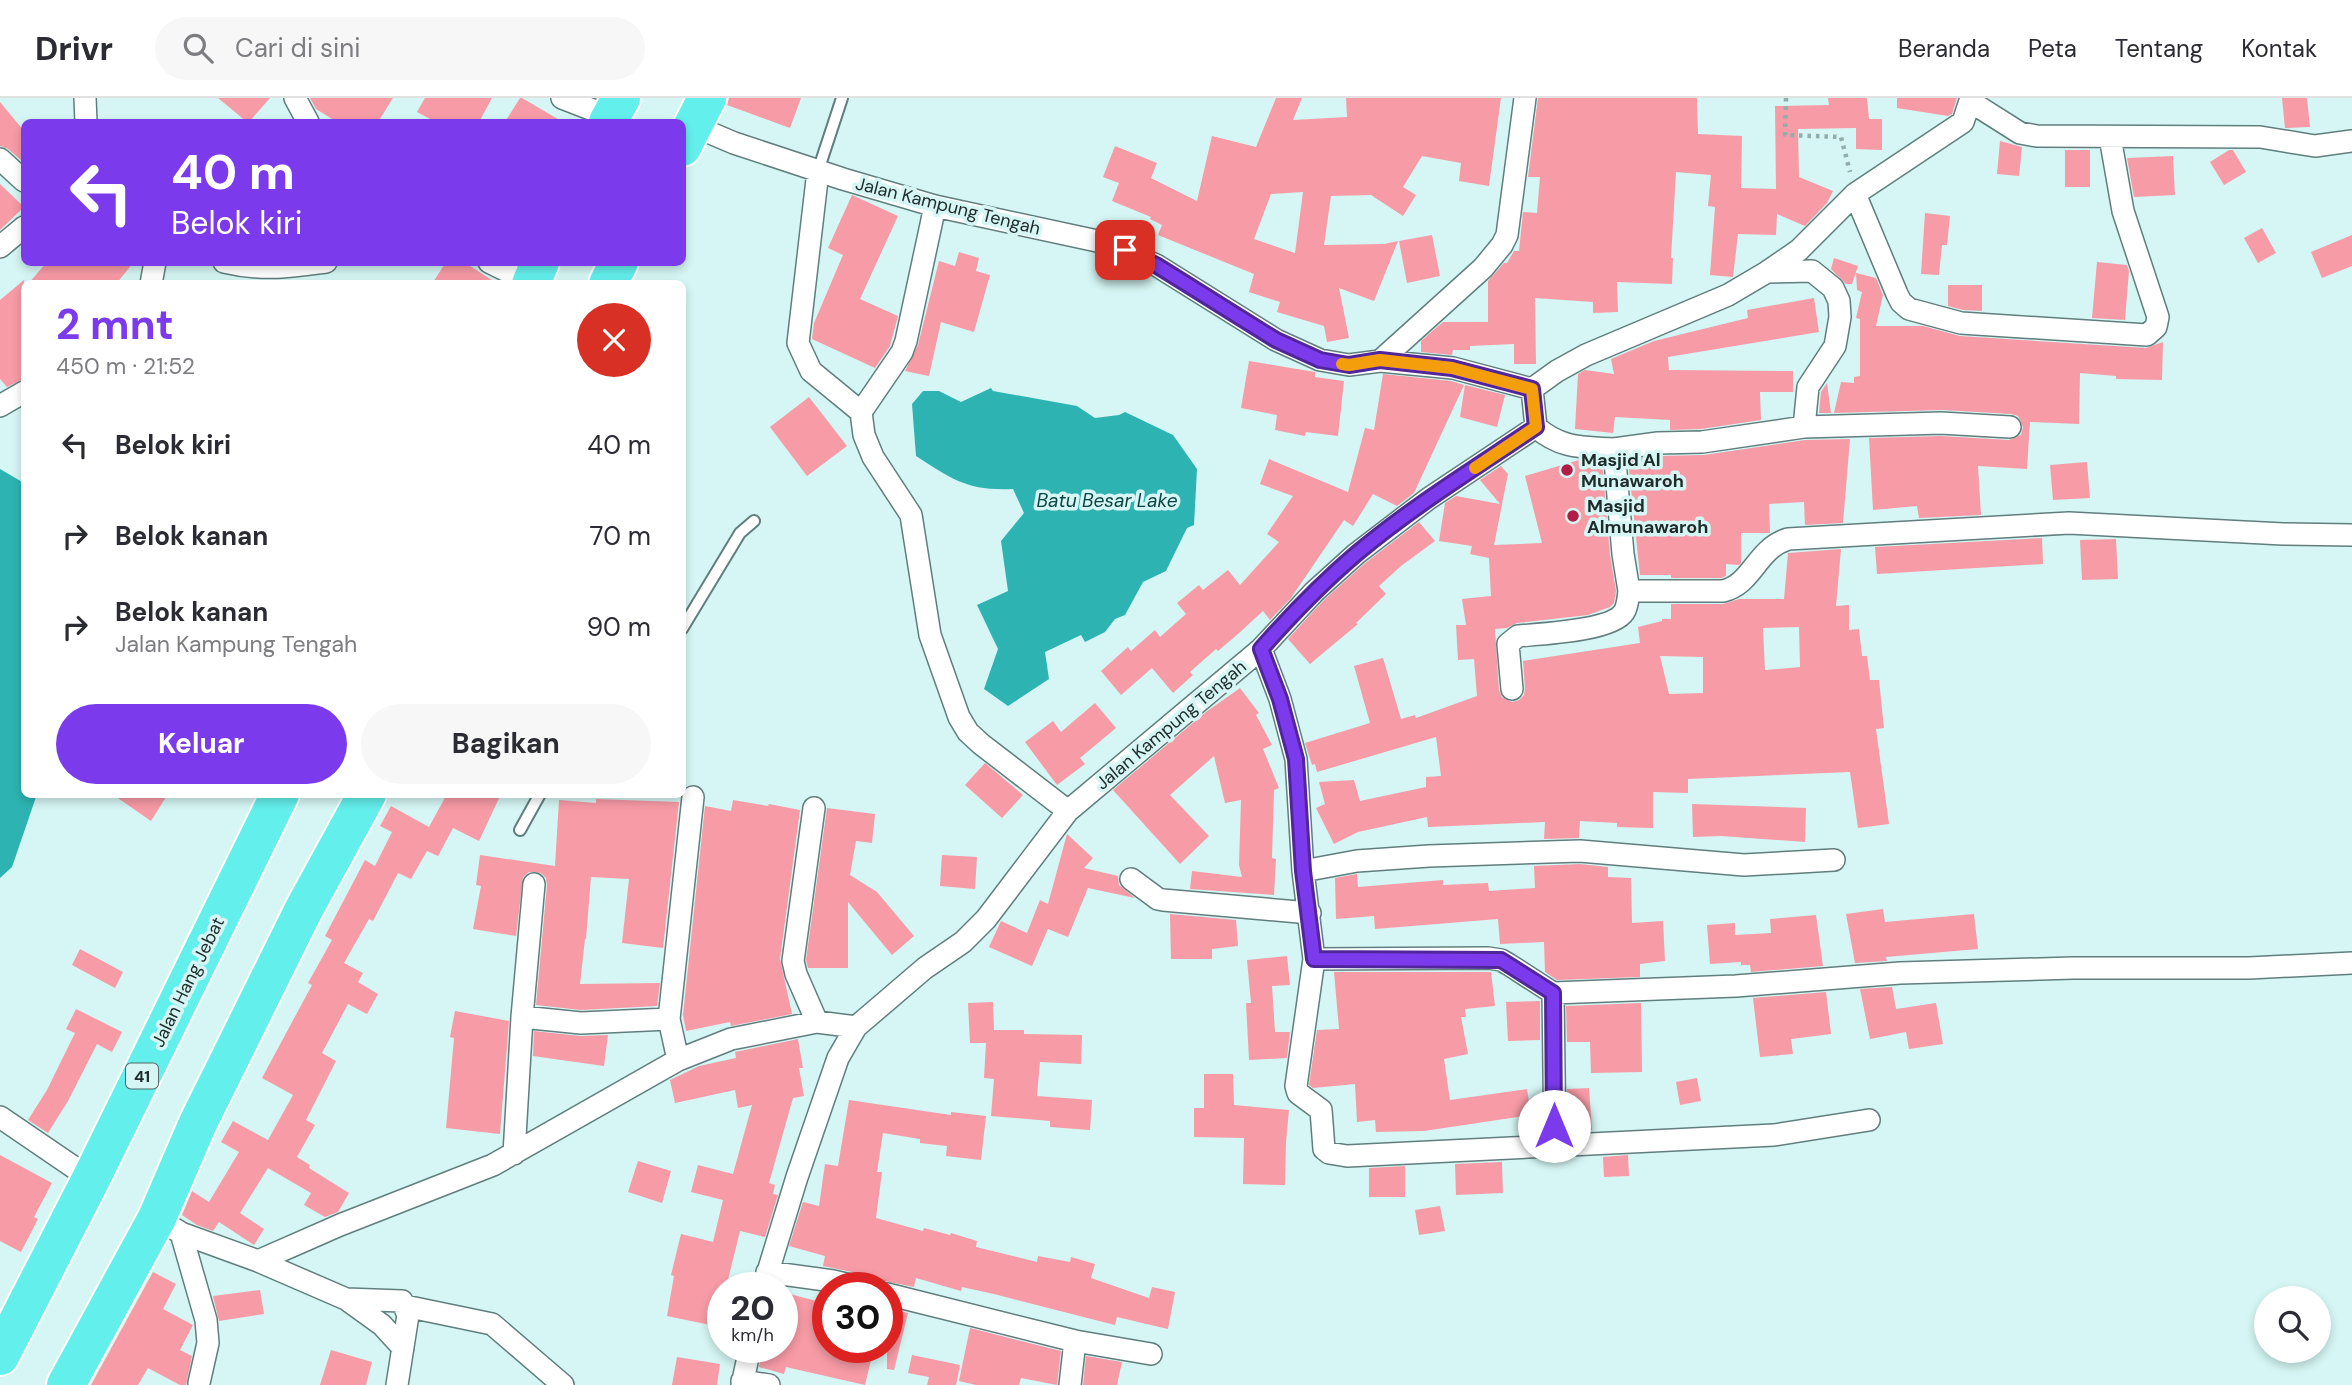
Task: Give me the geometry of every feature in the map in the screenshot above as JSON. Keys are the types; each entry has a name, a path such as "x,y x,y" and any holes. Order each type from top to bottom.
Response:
{"highway":[{"name":"Jalan Hang Jebat","path":"0,1356 91,1179 278,798"},
{"path":"66,1385 169,1225 216,1088 304,909 365,798"}],"street":[{"path":"85,98 86,119"},
{"path":"295,98 306,119"},
{"path":"562,98 613,113"},
{"path":"1380,360 1483,268 1502,245 1507,235 1525,98"},
{"path":"2010,427 1941,423 1804,427 1702,442 1658,443 1614,449 1562,444 1548,438 1536,427 1532,389 1586,355 1728,295 1767,272 1799,250 1855,194 1963,122 1971,100 2020,133 2037,136 2260,137 2315,146 2352,141"},
{"name":"Jalan Kampung Tengah","path":"695,124 734,143 935,206 1111,244 1156,265 1276,340 1320,360 1349,365 1380,360 1452,368 1532,389"},
{"path":"1855,194 1897,294 1909,309 1961,323 2147,335 2156,327 2158,317 2123,211 2110,137"},
{"path":"0,159 21,178"},
{"path":"818,171 798,343 811,371 860,412 864,435 873,457 911,515 930,635 959,718 981,744 1068,811"},
{"path":"860,412 902,352 935,206"},
{"path":"0,247 21,230"},
{"path":"242,266 275,269 297,266"},
{"path":"497,266 525,280"},
{"path":"1767,272 1812,271 1833,288 1839,301 1840,317 1835,346 1808,387 1804,427"},
{"path":"0,406 21,394"},
{"name":"Jalan Kampung Tengah","path":"767,1272 838,1058 856,1027 925,968 963,942 986,919 1068,811 1261,649 1314,592 1356,554 1428,499 1536,427"},
{"path":"1512,690 1508,644 1512,639 1518,636 1580,630 1616,620 1626,610 1629,591 1614,449"},
{"path":"1629,591 1732,589 1744,579 1768,549 1788,539 2069,523 2352,535"},
{"path":"1261,649 1280,699 1296,759 1303,871 1314,959 1296,1086 1298,1093 1321,1110 1324,1149 1329,1153 1347,1156 1774,1135 1869,1119"},
{"path":"678,1060 669,1019 693,797"},
{"path":"814,808 793,961 817,1022"},
{"path":"1303,871 1357,861 1580,851 1744,864 1834,860"},
{"path":"1131,879 1157,899 1310,914"},
{"path":"514,1154 522,1017 534,884"},
{"path":"1314,959 1501,960 1553,993 1736,986 1914,973 2073,968 2249,968 2352,963"},
{"path":"1553,993 1555,1144"},
{"path":"522,1017 581,1023 669,1019"},
{"path":"258,1261 340,1225 493,1165 678,1060 731,1039 817,1022 856,1027"},
{"path":"0,1117 91,1179"},
{"path":"169,1225 346,1299 383,1325 402,1348"},
{"path":"169,1225 206,1320 208,1343 199,1383"},
{"path":"903,1298 1075,1341 1151,1354"},
{"path":"346,1299 398,1300 405,1306 408,1315 397,1385"},
{"path":"405,1306 492,1324 563,1385"},
{"path":"1070,1385 1075,1341"},
{"path":"747,1363 742,1383 769,1385"}],"lane":[{"path":"818,171 842,98"},
{"path":"686,622 740,533 754,521"},
{"path":"520,830 538,798"}],"path":[{"path":"1786,98 1785,135 1841,138 1855,194"}],"water":[{"name":"Batu Besar Lake","path":"991,388 993,391 1077,406 1095,418 1125,412 1173,435 1197,469 1194,525 1187,528 1166,571 1143,582 1125,615 1115,619 1105,632 1085,642 1081,635 1045,652 1049,679 1008,706 984,689 998,649 977,605 1008,591 1001,541 1024,513 1013,489 972,486 940,472 916,456 912,404 923,391 939,391 961,402"},
{"path":"0,469 21,481 21,798 36,798 12,867 0,878"}],"building":[{"path":"218,98 270,98 252,119 243,119"},
{"path":"310,98 393,98 380,119 332,119 316,109"},
{"path":"425,98 492,98 481,119 430,119 417,112"},
{"path":"522,98 558,119 507,119"},
{"path":"729,98 801,98 790,128 727,105"},
{"path":"1276,98 1302,98 1293,120 1347,117 1346,98 1501,98 1489,186 1459,181 1461,163 1422,156 1403,187 1416,195 1403,216 1371,195 1331,196 1324,245 1384,244 1398,241 1374,301 1339,288 1349,338 1327,342 1324,326 1277,312 1280,302 1249,292 1254,274 1158,235 1162,225 1150,219 1151,217 1112,201 1119,183 1103,177 1115,146 1157,163 1151,178 1197,201 1212,136 1256,147","holes":["1303,192 1295,253 1254,239 1271,194"]},
{"path":"1538,98 1697,98 1698,134 1742,136 1741,188 1776,189 1775,106 1829,105 1828,98 1867,98 1869,119 1882,119 1882,150 1856,149 1856,128 1798,129 1799,177 1833,191 1827,203 1805,226 1777,214 1776,235 1738,234 1733,277 1710,275 1715,207 1708,206 1711,175 1676,172 1672,284 1617,282 1618,312 1593,313 1593,302 1535,298 1536,364 1514,364 1514,344 1470,346 1470,350 1453,350 1452,355 1421,352 1421,341 1443,322 1488,322 1488,281 1507,263 1514,251 1519,251 1523,212 1537,213 1540,177 1528,177"},
{"path":"1897,98 1957,98 1952,114 1948,116 1897,108"},
{"path":"2282,98 2307,98 2310,127 2285,128"},
{"path":"0,102 21,127 21,160 0,146"},
{"path":"2000,141 2022,147 2019,176 1997,174"},
{"path":"2065,150 2090,150 2090,187 2065,187"},
{"path":"2233,150 2246,172 2224,185 2210,162"},
{"path":"2173,156 2175,195 2134,197 2127,158"},
{"path":"0,184 21,204 21,210 0,230"},
{"path":"852,195 898,216 860,299 898,316 890,346 875,368 812,339 814,323 843,255 828,248"},
{"path":"1925,213 1950,216 1947,245 1942,245 1939,275 1921,274"},
{"path":"2262,228 2276,253 2258,263 2244,238"},
{"path":"1432,235 1440,276 1407,283 1399,241"},
{"path":"2352,235 2352,266 2322,278 2311,252"},
{"path":"959,252 979,258 976,271 990,275 974,332 941,322 929,376 905,371 918,345 939,261 955,266"},
{"path":"1834,258 1858,266 1852,284 1846,284 1831,269"},
{"path":"2097,262 2127,265 2129,271 2125,320 2092,318"},
{"path":"44,266 131,266 119,280 31,280"},
{"path":"443,266 470,266 492,280 435,280"},
{"path":"1856,273 1876,278 1883,295 1876,326 1923,326 1960,336 2146,348 2163,342 2162,380 2116,379 2116,376 2080,373 2079,424 2030,422 2027,469 1978,466 1981,515 1919,518 1917,506 1873,510 1869,438 1941,436 2009,440 2021,435 2023,427 2018,416 2011,414 1942,410 1834,413 1841,382 1854,383 1854,377 1860,376 1860,319 1856,318 1862,292 1857,290"},
{"path":"21,282 21,380 7,387 0,379 0,300"},
{"path":"1948,285 1982,285 1982,311 1948,306"},
{"path":"1814,298 1819,332 1668,357 1669,370 1793,371 1793,392 1760,392 1761,420 1701,429 1670,430 1670,420 1615,417 1613,433 1575,429 1578,374 1585,370 1614,374 1611,359 1654,341 1748,318 1747,310"},
{"path":"1249,361 1315,372 1315,377 1344,381 1338,436 1306,432 1305,436 1275,430 1277,415 1241,408"},
{"path":"1383,374 1451,381 1464,385 1414,493 1397,506 1373,494 1353,526 1344,520 1291,598 1270,620 1263,611 1190,672 1193,675 1173,693 1152,668 1121,695 1101,671 1128,647 1131,651 1155,630 1160,637 1186,614 1177,603 1199,585 1203,590 1228,570 1240,585 1279,542 1267,534 1293,496 1260,484 1269,459 1348,492 1365,428 1374,430"},
{"path":"1827,383 1831,413 1819,413 1821,392"},
{"path":"1465,385 1505,395 1497,427 1460,417"},
{"path":"809,397 847,446 807,476 770,427"},
{"path":"1850,439 1843,523 1805,525 1804,502 1769,504 1770,533 1741,533 1741,563 1726,564 1726,576 1671,578 1671,575 1640,575 1628,460 1704,455 1805,440"},
{"path":"1579,460 1602,461 1610,555 1616,591 1614,603 1610,607 1588,615 1517,623 1507,628 1495,629 1499,690 1502,697 1512,702 1524,695 1523,661 1640,643 1638,627 1662,619 1671,619 1671,604 1723,604 1739,599 1784,599 1788,553 1841,549 1836,606 1849,605 1849,630 1859,629 1862,656 1867,656 1870,680 1879,680 1884,728 1876,729 1889,824 1858,828 1850,772 1688,779 1688,793 1653,792 1653,828 1617,827 1617,823 1580,821 1579,838 1544,839 1545,822 1428,827 1427,817 1358,832 1334,844 1316,808 1325,804 1319,782 1354,780 1360,801 1426,787 1426,777 1441,776 1436,737 1317,772 1305,743 1370,723 1354,666 1383,658 1401,719 1415,715 1416,718 1477,696 1474,659 1458,660 1456,625 1466,625 1462,599 1491,596 1489,558 1470,554 1472,546 1439,541 1445,503 1456,496 1500,504 1480,480 1501,466 1508,474 1494,545 1542,543 1525,476","holes":["1799,627 1800,667 1765,670 1763,628","1660,656 1703,657 1703,693 1669,694"]},
{"path":"2087,462 2090,498 2053,500 2050,465"},
{"path":"1419,522 1435,541 1379,586 1386,594 1356,623 1358,624 1310,664 1288,639 1323,601 1364,564"},
{"path":"2042,538 2043,564 1877,574 1875,547"},
{"path":"2116,539 2118,579 2082,580 2080,540"},
{"path":"1240,688 1259,713 1256,715 1272,745 1263,749 1279,788 1274,790 1274,895 1190,889 1192,871 1242,877 1239,865 1241,800 1225,803 1214,756 1170,795 1209,836 1180,864 1113,790 1206,712"},
{"path":"1095,703 1116,728 1080,758 1085,764 1057,785 1025,742 1053,721 1061,732"},
{"path":"985,763 1023,795 1002,818 965,785"},
{"path":"118,798 165,798 151,821"},
{"path":"445,798 499,798 479,841 453,828 438,856 427,851 411,879 398,873 373,921 369,919 344,963 363,973 358,982 378,994 367,1014 348,1004 322,1053 336,1061 306,1120 315,1125 297,1157 310,1165 309,1168 349,1193 338,1212 325,1217 304,1205 311,1193 268,1168 240,1213 264,1229 254,1245 219,1222 213,1231 197,1225 182,1215 192,1191 209,1202 239,1152 221,1142 233,1121 268,1140 293,1095 262,1078 312,985 308,983 332,940 325,936 365,860 375,866 392,832 380,826 391,806 429,827"},
{"path":"596,799 679,802 663,948 622,943 629,879 591,877 580,984 660,983 657,1006 581,1010 536,1005 547,885 546,878 541,873 529,872 523,877 516,936 473,929 481,886 476,885 480,855 555,866 559,800 596,803"},
{"path":"733,800 800,810 780,959 792,1014 731,1026 730,1022 686,1031 683,1015 705,806 731,811"},
{"path":"1692,804 1806,808 1805,842 1722,836 1693,837"},
{"path":"827,808 875,814 872,843 856,841 850,875 877,892 914,936 892,955 848,902 848,968 808,968 806,960"},
{"path":"1067,834 1093,858 1084,868 1118,876 1119,885 1135,898 1088,888 1068,937 1048,929 1032,966 989,947 1001,921 1027,933 1040,900 1048,904"},
{"path":"942,855 977,857 975,889 940,886"},
{"path":"1580,864 1608,867 1608,877 1631,878 1632,923 1663,921 1665,961 1640,964 1640,977 1557,980 1545,972 1544,942 1500,944 1498,919 1375,929 1374,916 1336,919 1335,878 1357,874 1358,887 1443,880 1443,885 1488,883 1489,891 1535,888 1534,866"},
{"path":"1883,909 1885,922 1974,914 1978,949 1886,957 1887,961 1855,963 1846,914"},
{"path":"1170,914 1236,920 1238,946 1212,949 1212,959 1171,959"},
{"path":"1816,915 1823,966 1751,972 1750,965 1741,965 1741,962 1710,964 1707,925 1735,923 1735,935 1771,933 1770,919"},
{"path":"80,949 123,972 115,988 72,965"},
{"path":"1287,956 1290,985 1272,986 1275,1032 1290,1032 1287,1058 1249,1060 1246,1003 1251,1003 1247,960"},
{"path":"1334,972 1491,972 1495,1006 1465,1009 1466,1017 1461,1017 1468,1054 1444,1059 1450,1100 1527,1089 1531,1115 1424,1131 1376,1132 1375,1120 1357,1122 1355,1084 1313,1088 1309,1085 1317,1030 1339,1029"},
{"path":"1892,987 1896,1009 1936,1003 1943,1044 1909,1049 1906,1032 1870,1039 1860,989"},
{"path":"1826,992 1831,1034 1791,1039 1793,1054 1760,1057 1753,998"},
{"path":"1540,1001 1540,1040 1508,1041 1506,1002"},
{"path":"993,1002 994,1030 1024,1030 1024,1034 1082,1035 1081,1064 1040,1062 1037,1096 1092,1100 1090,1130 1050,1127 1050,1121 991,1116 994,1079 984,1078 986,1043 970,1043 968,1003"},
{"path":"1641,1003 1642,1072 1591,1073 1590,1042 1567,1042 1566,1006"},
{"path":"76,1009 122,1032 112,1052 97,1044 48,1133 28,1120 47,1090 75,1033 66,1029"},
{"path":"455,1011 509,1021 500,1134 446,1128 454,1038 450,1037"},
{"path":"534,1031 580,1036 608,1035 604,1066 533,1056"},
{"path":"798,1039 804,1096 793,1098 769,1183 775,1185 773,1194 778,1195 765,1237 740,1231 730,1272 707,1272 707,1324 667,1316 674,1276 671,1275 681,1234 713,1242 723,1200 691,1192 698,1165 733,1174 752,1105 738,1108 735,1090 675,1103 670,1080 699,1066 736,1058 735,1052"},
{"path":"1204,1074 1233,1074 1234,1105 1289,1110 1285,1185 1243,1184 1244,1138 1194,1137 1194,1108 1204,1108"},
{"path":"1697,1078 1701,1101 1680,1105 1676,1082"},
{"path":"1589,1088 1592,1130 1568,1132 1567,1089"},
{"path":"849,1100 951,1115 951,1112 986,1116 981,1160 946,1156 947,1146 920,1143 920,1139 883,1133 877,1172 882,1172 876,1218 923,1231 924,1228 950,1235 951,1233 977,1241 976,1247 1037,1262 1038,1256 1070,1262 1071,1257 1095,1264 1091,1278 1149,1298 1152,1287 1175,1292 1168,1329 1117,1317 1115,1325 994,1294 962,1287 961,1291 916,1278 914,1287 903,1285 903,1272 852,1272 823,1266 825,1256 789,1246 803,1202 819,1206 825,1164 838,1166"},
{"path":"0,1155 52,1183 34,1217 38,1219 21,1252 0,1241"},
{"path":"1628,1155 1629,1176 1604,1177 1603,1157"},
{"path":"638,1161 671,1171 662,1203 628,1192"},
{"path":"1502,1162 1503,1193 1456,1195 1455,1164"},
{"path":"1405,1166 1405,1197 1369,1197 1369,1168"},
{"path":"1440,1206 1445,1231 1419,1235 1415,1210"},
{"path":"153,1272 176,1284 163,1309 193,1325 180,1350 192,1356 186,1385 180,1385 148,1368 138,1385 91,1385"},
{"path":"260,1290 264,1314 219,1321 213,1296"},
{"path":"798,1296 812,1300 812,1363 870,1363 865,1385 786,1367 784,1374 759,1367 760,1363 798,1363"},
{"path":"903,1312 908,1313 903,1333"},
{"path":"970,1328 1061,1351 1057,1385 1021,1378 1019,1385 976,1385 959,1381"},
{"path":"331,1350 372,1362 366,1385 320,1385"},
{"path":"912,1355 960,1365 956,1385 927,1385 929,1377 908,1373"},
{"path":"1086,1356 1122,1362 1117,1385 1083,1385"},
{"path":"677,1357 720,1364 717,1385 672,1385"},
{"path":"887,1363 896,1363 894,1370 887,1369"}],"slow traffic":[{"path":"1342,364 1380,360 1452,368 1532,389 1536,427 1475,468"}],"place":[{"name":"Masjid Al Munawaroh","path":"1567,470"},
{"name":"Masjid Almunawaroh","path":"1573,516"}],"route":[{"path":"1125,250 1156,265 1276,340 1320,360 1349,365 1380,360 1452,368 1532,389 1536,427 1428,499 1356,554 1314,592 1261,649 1280,699 1296,759 1303,871 1314,959 1488,958 1501,960 1553,993 1554,1126"}]}
